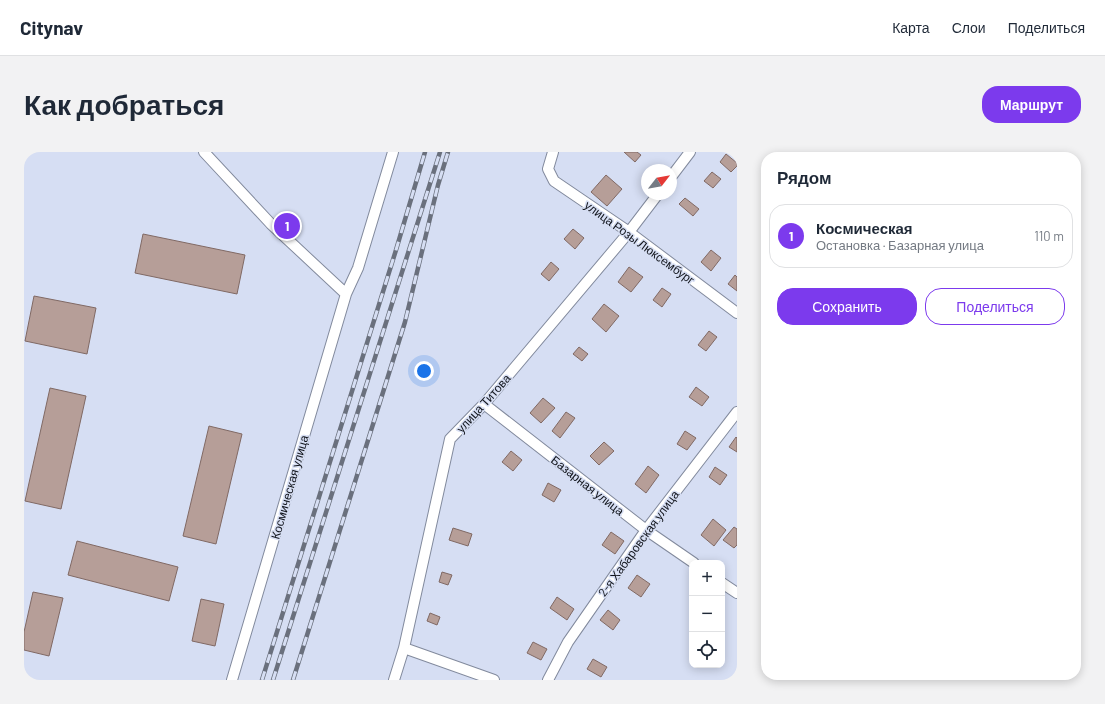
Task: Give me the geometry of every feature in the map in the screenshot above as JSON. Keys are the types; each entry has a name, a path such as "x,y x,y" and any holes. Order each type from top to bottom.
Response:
{"street":[{"path":"204,152 271,224 346,294"},
{"name":"Космическая улица","path":"232,680 346,294 358,268 393,152"},
{"name":"улица Розы Люксембург","path":"553,152 548,169 554,181 629,232 737,313"},
{"path":"677,169 690,152"},
{"name":"улица Титова","path":"394,680 404,648 450,439 484,404 629,232 653,200"},
{"name":"Базарная улица","path":"484,404 646,530 690,560"},
{"name":"2-я Хабаровская улица","path":"548,680 568,642 646,530 737,412"},
{"path":"725,585 737,593"},
{"path":"404,648 494,680"}],"building":[{"path":"624,152 637,152 641,155 635,162"},
{"path":"726,154 737,163 737,166 731,172 720,162"},
{"path":"712,172 721,179 713,188 704,181"},
{"path":"606,175 622,189 607,206 591,192"},
{"path":"685,198 699,209 693,216 679,204"},
{"path":"573,229 584,238 575,249 564,239"},
{"path":"143,234 245,255 237,294 135,273"},
{"path":"711,250 721,258 711,271 701,262"},
{"path":"551,262 559,269 549,281 541,274"},
{"path":"629,267 643,277 631,292 618,282"},
{"path":"735,275 737,277 737,291 728,284"},
{"path":"662,288 671,294 662,307 653,300"},
{"path":"34,296 96,308 87,354 25,341"},
{"path":"604,304 619,316 606,332 592,319"},
{"path":"709,331 717,337 706,351 698,345"},
{"path":"579,347 588,354 582,361 573,354"},
{"path":"696,387 709,397 702,406 689,397"},
{"path":"50,388 86,396 61,509 25,501"},
{"path":"543,398 555,408 541,423 530,413"},
{"path":"566,412 575,418 560,438 552,431"},
{"path":"209,426 242,434 216,544 183,536"},
{"path":"685,431 696,438 687,450 677,444"},
{"path":"736,437 737,438 737,452 729,447"},
{"path":"604,442 614,451 599,465 590,456"},
{"path":"511,451 522,460 513,471 502,462"},
{"path":"648,466 659,475 646,493 635,484"},
{"path":"715,467 727,475 720,485 709,477"},
{"path":"548,483 561,490 554,502 542,495"},
{"path":"713,519 726,530 714,546 701,535"},
{"path":"734,527 737,529 737,545 734,548 723,540"},
{"path":"453,528 472,534 468,546 449,540"},
{"path":"611,532 624,541 615,554 602,545"},
{"path":"77,541 178,567 169,601 68,575"},
{"path":"442,572 452,575 448,585 439,582"},
{"path":"637,575 650,584 641,597 628,588"},
{"path":"33,592 63,598 49,656 24,650 24,632"},
{"path":"557,597 574,609 567,620 550,608"},
{"path":"201,599 224,604 215,646 192,641"},
{"path":"608,610 620,620 613,630 600,620"},
{"path":"430,613 440,617 437,625 427,621"},
{"path":"533,642 547,649 541,660 527,653"},
{"path":"593,659 607,667 601,677 587,669"}],"railway":[{"path":"262,680 425,152"},
{"path":"273,680 440,152"},
{"path":"293,680 405,322 438,185 448,152"}],"place":[{"name":"Космическая","path":"287,226"}]}
